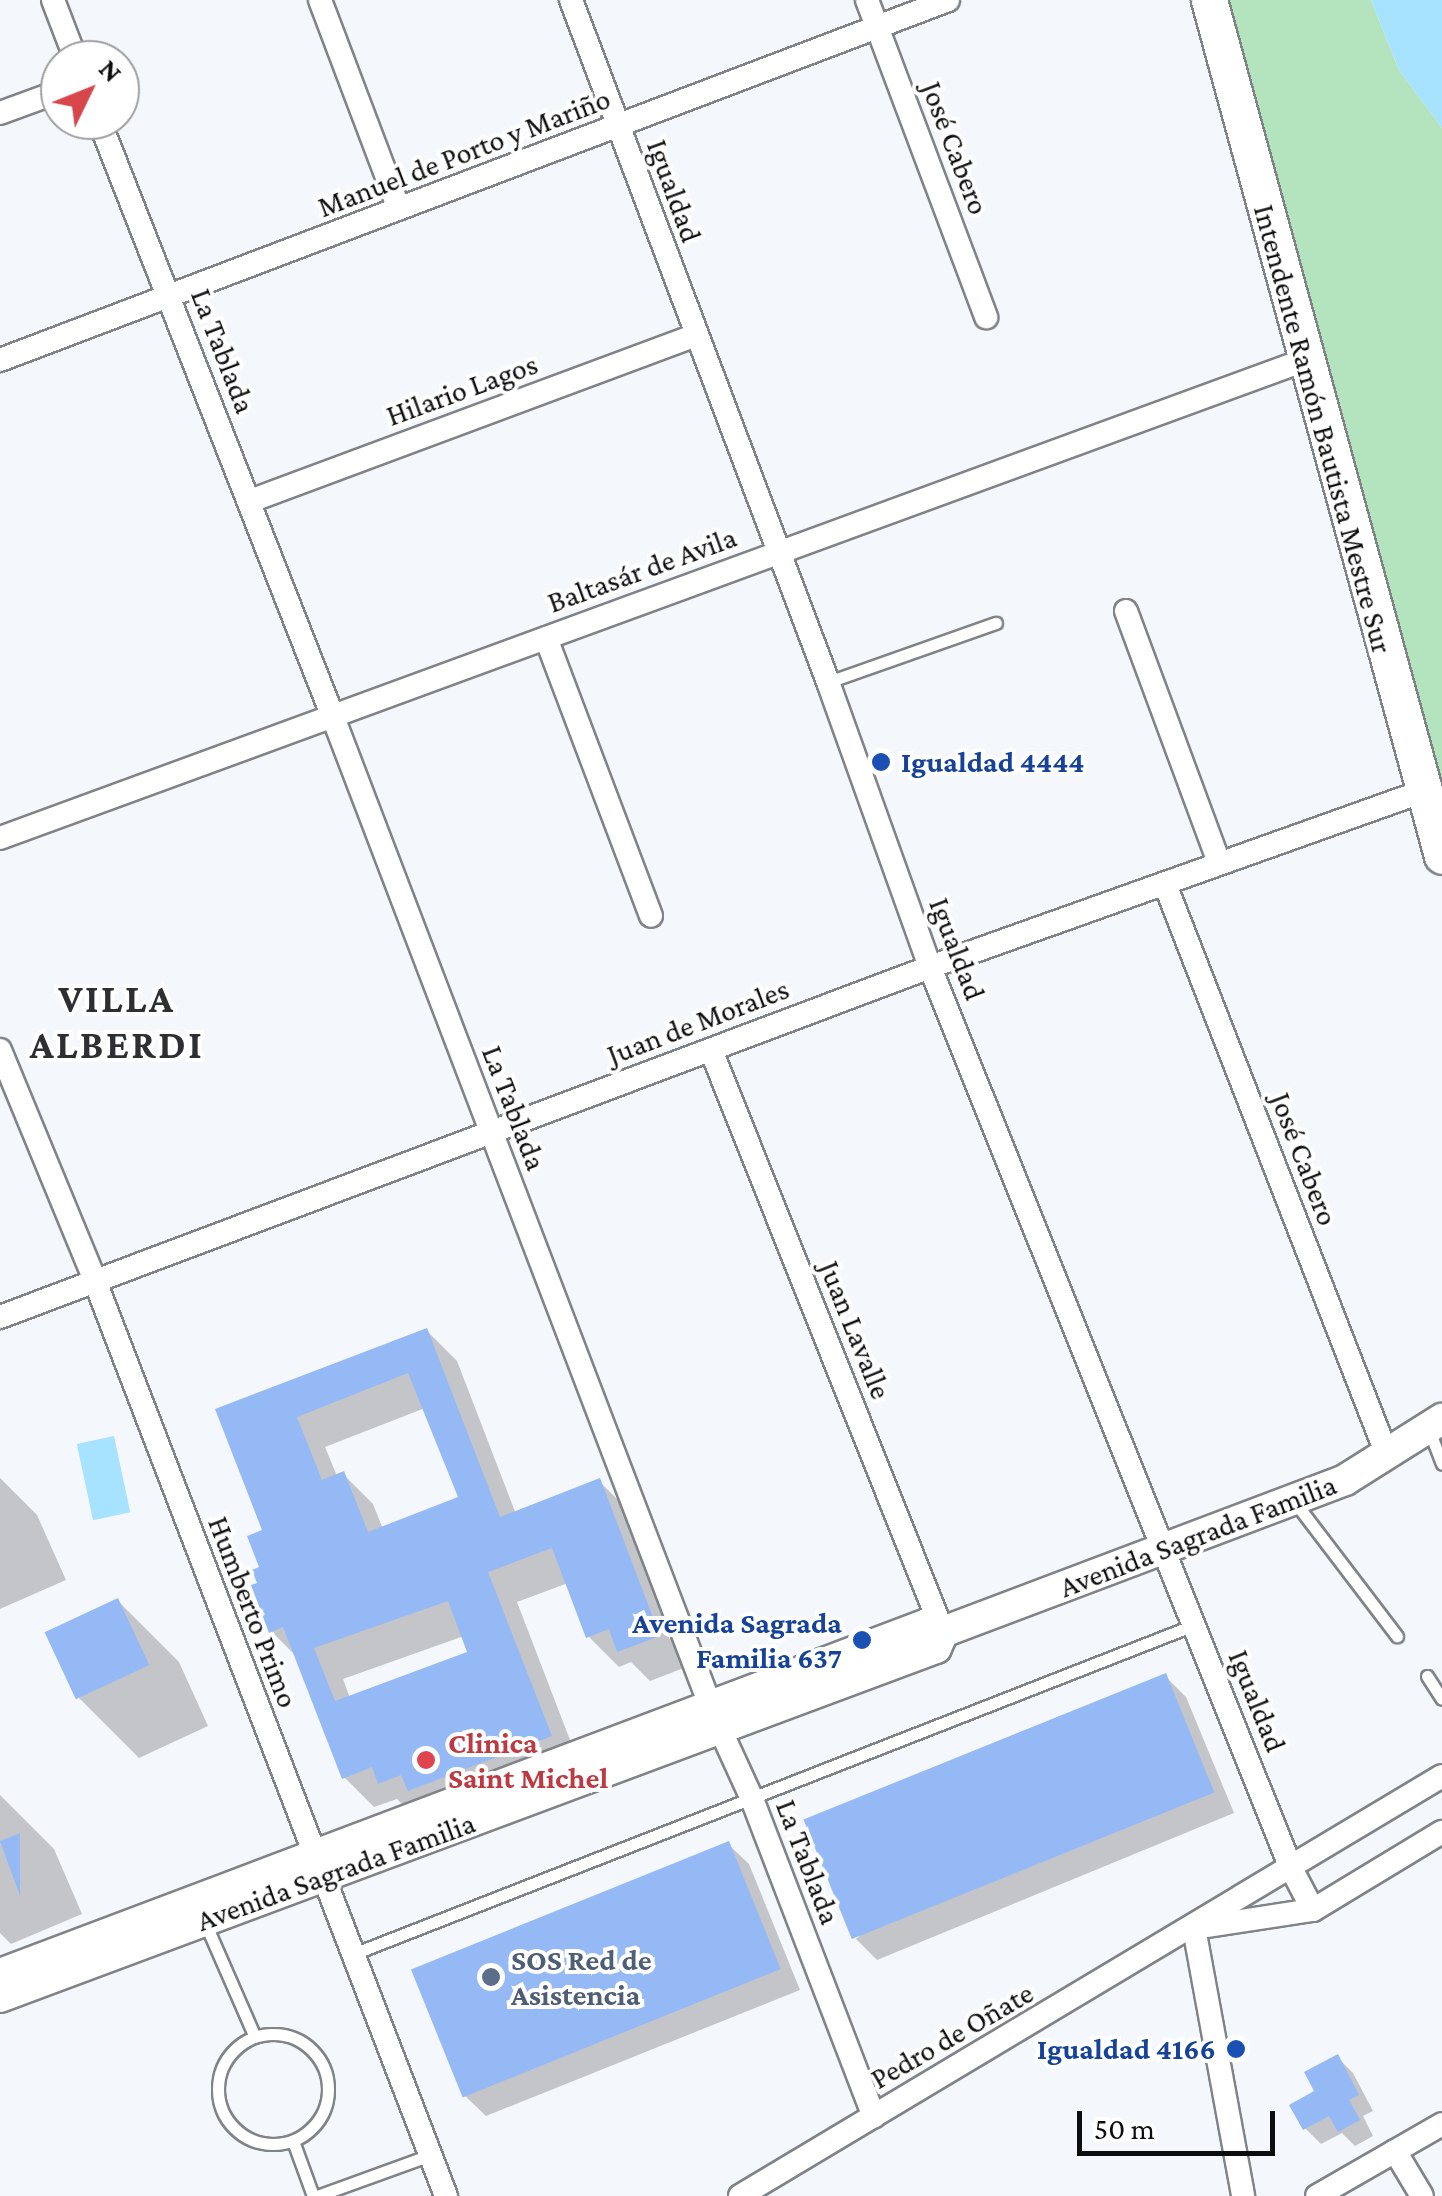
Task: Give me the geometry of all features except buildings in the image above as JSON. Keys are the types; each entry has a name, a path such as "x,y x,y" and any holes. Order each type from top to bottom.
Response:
{"main road":[{"name":"Intendente Ramón Bautista Mestre Sur","path":"1209,0 1421,792 1442,856"},
{"name":"Avenida Sagrada Familia","path":"0,1974 318,1866 716,1718 936,1648 943,1632 1346,1480 1435,1424"},
{"name":"Avenida Sagrada Familia","path":"0,1997 204,1921 318,1866"}],"street":[{"path":"53,0 68,40"},
{"path":"320,0 399,209"},
{"name":"Igualdad","path":"571,0 828,682 930,966 1291,1868 1313,1910"},
{"name":"José Cabero","path":"867,0 986,318"},
{"name":"Manuel de Porto y Mariño","path":"0,360 948,0"},
{"path":"0,114 40,98"},
{"name":"La Tablada","path":"108,140 334,717 716,1718 752,1799 874,2116"},
{"name":"Hilario Lagos","path":"250,502 696,335"},
{"name":"Baltasár de Avila","path":"0,838 1304,360"},
{"path":"1126,612 1219,863"},
{"path":"546,638 652,916"},
{"name":"Juan de Morales","path":"0,1317 930,966 1421,792"},
{"name":"José Cabero","path":"1165,884 1387,1455"},
{"name":"Humberto Primo","path":"0,1050 6,1086 95,1281 446,2196"},
{"name":"Juan Lavalle","path":"711,1050 943,1632"},
{"name":"Pedro de Oñate","path":"740,2196 1194,1928 1442,1776"},
{"name":"Pedro de Oñate","path":"1194,1928 1313,1910 1442,1832"},
{"path":"1194,1928 1243,2196"},
{"path":"1317,2196 1442,2124"},
{"path":"1395,2151 1422,2196"}],"lane":[{"path":"828,682 996,623"},
{"path":"1435,1424 1442,1464"},
{"path":"1294,1501 1397,1636"},
{"path":"353,1954 1194,1624"},
{"path":"1427,1676 1442,1700"},
{"path":"204,1921 255,2037"},
{"path":"255,2037 292,2037 322,2061 328,2099 321,2117 293,2141 276,2144 243,2135 222,2108 220,2074 228,2058 255,2037"},
{"path":"293,2141 315,2196 430,2155"}],"green space":[{"path":"1209,0 1371,0 1399,70 1442,128 1442,856"}],"water":[{"path":"1371,0 1442,0 1442,128 1399,70"},
{"path":"114,1436 130,1512 93,1520 77,1444"}],"place":[{"name":"Igualdad 4444","path":"881,762"},
{"name":"Avenida Sagrada Familia 637","path":"862,1640"},
{"name":"Clinica Saint Michel","path":"426,1760"},
{"name":"SOS Red de Asistencia","path":"491,1977"},
{"name":"Igualdad 4166","path":"1236,2049"}],"district":[{"name":"VILLA ALBERDI","path":"117,1022"}]}
